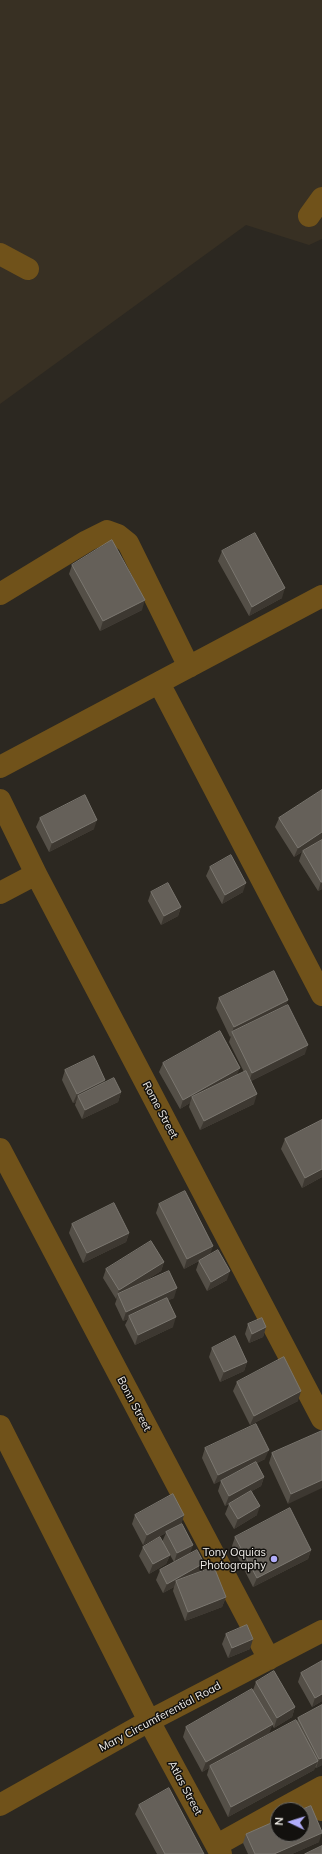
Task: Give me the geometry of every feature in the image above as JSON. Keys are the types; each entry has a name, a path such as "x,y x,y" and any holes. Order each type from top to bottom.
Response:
{"street":[{"path":"309,216 322,198"},
{"path":"0,254 28,269"},
{"path":"0,594 87,541 107,531 118,535 128,543 188,667"},
{"path":"0,767 322,596"},
{"path":"159,683 322,995"},
{"name":"Rome Street","path":"0,800 36,874 322,1419"},
{"path":"0,893 36,874"},
{"name":"Bonn Street","path":"0,1149 269,1658"},
{"name":"Atlas Street","path":"0,1426 149,1721 219,1850"},
{"name":"Mary Circumferential Road","path":"0,1805 149,1721 322,1631"},
{"path":"303,1802 319,1796"},
{"path":"219,1850 270,1817"}],"shaded area":[{"path":"0,0 322,0 322,239 309,245 246,225 0,404"}],"building":[{"path":"255,533 285,588 252,607 222,551"},
{"path":"112,540 145,600 103,621 72,565"},
{"path":"322,790 322,832 298,848 279,818"},
{"path":"85,795 97,820 52,843 40,818"},
{"path":"322,840 322,882 321,882 303,851"},
{"path":"231,855 246,883 225,895 210,867"},
{"path":"168,883 181,907 164,916 151,892"},
{"path":"274,971 288,1000 234,1027 219,998"},
{"path":"288,1005 308,1045 252,1073 232,1032"},
{"path":"220,1031 240,1068 183,1100 163,1063"},
{"path":"94,1056 105,1080 77,1094 65,1070"},
{"path":"246,1071 257,1094 204,1121 192,1097"},
{"path":"114,1078 121,1092 85,1110 78,1096"},
{"path":"322,1120 322,1169 305,1178 285,1139"},
{"path":"185,1191 213,1246 187,1259 159,1204"},
{"path":"114,1203 129,1233 87,1253 72,1224"},
{"path":"151,1241 164,1262 119,1290 106,1269"},
{"path":"218,1250 230,1271 211,1282 199,1261"},
{"path":"169,1271 177,1288 126,1312 118,1294"},
{"path":"167,1298 176,1317 138,1335 129,1316"},
{"path":"262,1318 266,1327 252,1334 248,1324"},
{"path":"235,1336 247,1362 224,1372 212,1348"},
{"path":"284,1357 301,1391 254,1416 237,1382"},
{"path":"256,1424 269,1450 218,1475 205,1448"},
{"path":"322,1431 322,1480 291,1494 272,1453"},
{"path":"256,1462 264,1477 229,1496 221,1481"},
{"path":"251,1491 260,1506 238,1519 229,1504"},
{"path":"173,1494 184,1515 147,1535 135,1515"},
{"path":"290,1508 311,1550 257,1578 235,1537"},
{"path":"182,1524 193,1545 177,1553 166,1532"},
{"path":"160,1537 170,1555 153,1564 143,1547"},
{"path":"197,1550 204,1563 167,1584 160,1570"},
{"path":"214,1567 226,1597 188,1612 176,1581"},
{"path":"247,1625 253,1639 232,1648 226,1634"},
{"path":"322,1661 322,1694 315,1698 301,1673"},
{"path":"274,1671 295,1707 277,1718 256,1682"},
{"path":"252,1689 273,1724 206,1762 186,1727"},
{"path":"322,1705 322,1758 319,1759 298,1718"},
{"path":"296,1720 318,1761 231,1807 210,1766"},
{"path":"169,1788 204,1854 165,1854 139,1805"},
{"path":"310,1806 322,1833 310,1838"},
{"path":"270,1824 270,1842 301,1842 274,1854 255,1854 246,1834"},
{"path":"322,1846 322,1854 305,1854"}],"place":[{"name":"Tony Oquias Photography","path":"274,1559"}]}
